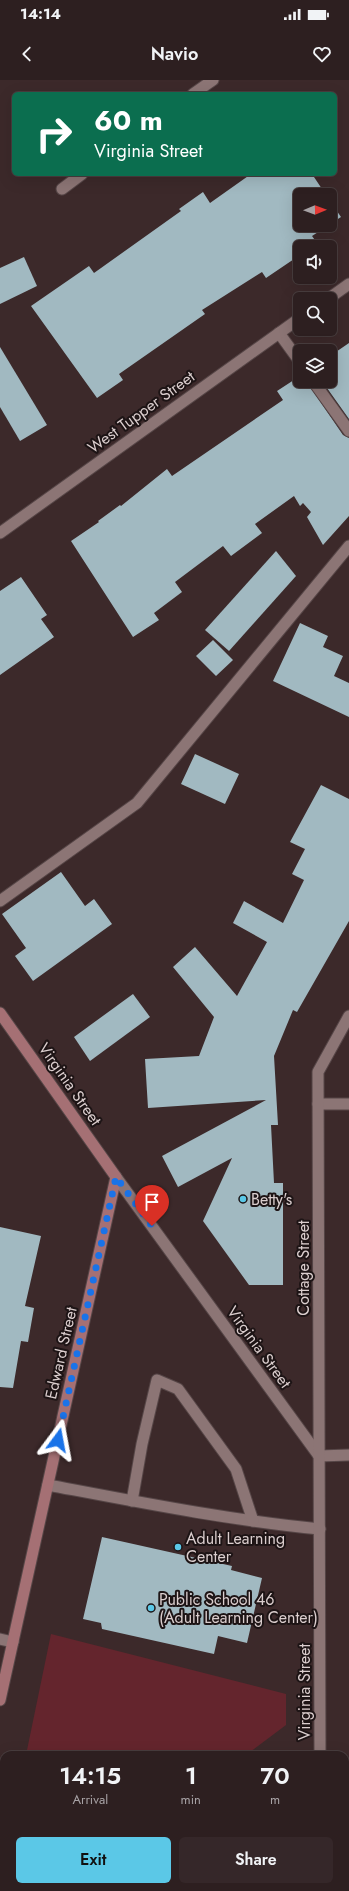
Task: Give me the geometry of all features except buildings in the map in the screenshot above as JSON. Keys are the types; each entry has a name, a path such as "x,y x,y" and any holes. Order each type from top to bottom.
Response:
{"main road":[{"name":"Virginia Street","path":"0,1013 116,1177"},
{"name":"Edward Street","path":"0,1700 116,1177"}],"street":[{"path":"196,92 213,80"},
{"path":"62,189 79,176"},
{"path":"337,293 349,284"},
{"name":"West Tupper Street","path":"0,533 293,323"},
{"path":"279,333 293,352"},
{"path":"319,388 349,431"},
{"path":"0,900 137,803 349,546"},
{"name":"Cottage Street","path":"319,1456 318,1072 349,1016"},
{"path":"318,1104 349,1104"},
{"name":"Virginia Street","path":"116,1177 319,1456 320,1751"},
{"path":"132,1501 142,1444 157,1380 178,1389 236,1469 253,1521"},
{"path":"319,1456 349,1455"},
{"path":"48,1485 132,1501 253,1521 320,1529"},
{"path":"0,1639 13,1642"}],"shaded area":[{"path":"51,1634 286,1694 286,1725 251,1751 27,1751"}],"place":[{"name":"Betty's","path":"243,1199"},
{"name":"Adult Learning Center","path":"178,1547"},
{"name":"Public School 46 (Adult Learning Center)","path":"151,1608"}],"route":[{"path":"58,1440 116,1177 152,1226"}]}
